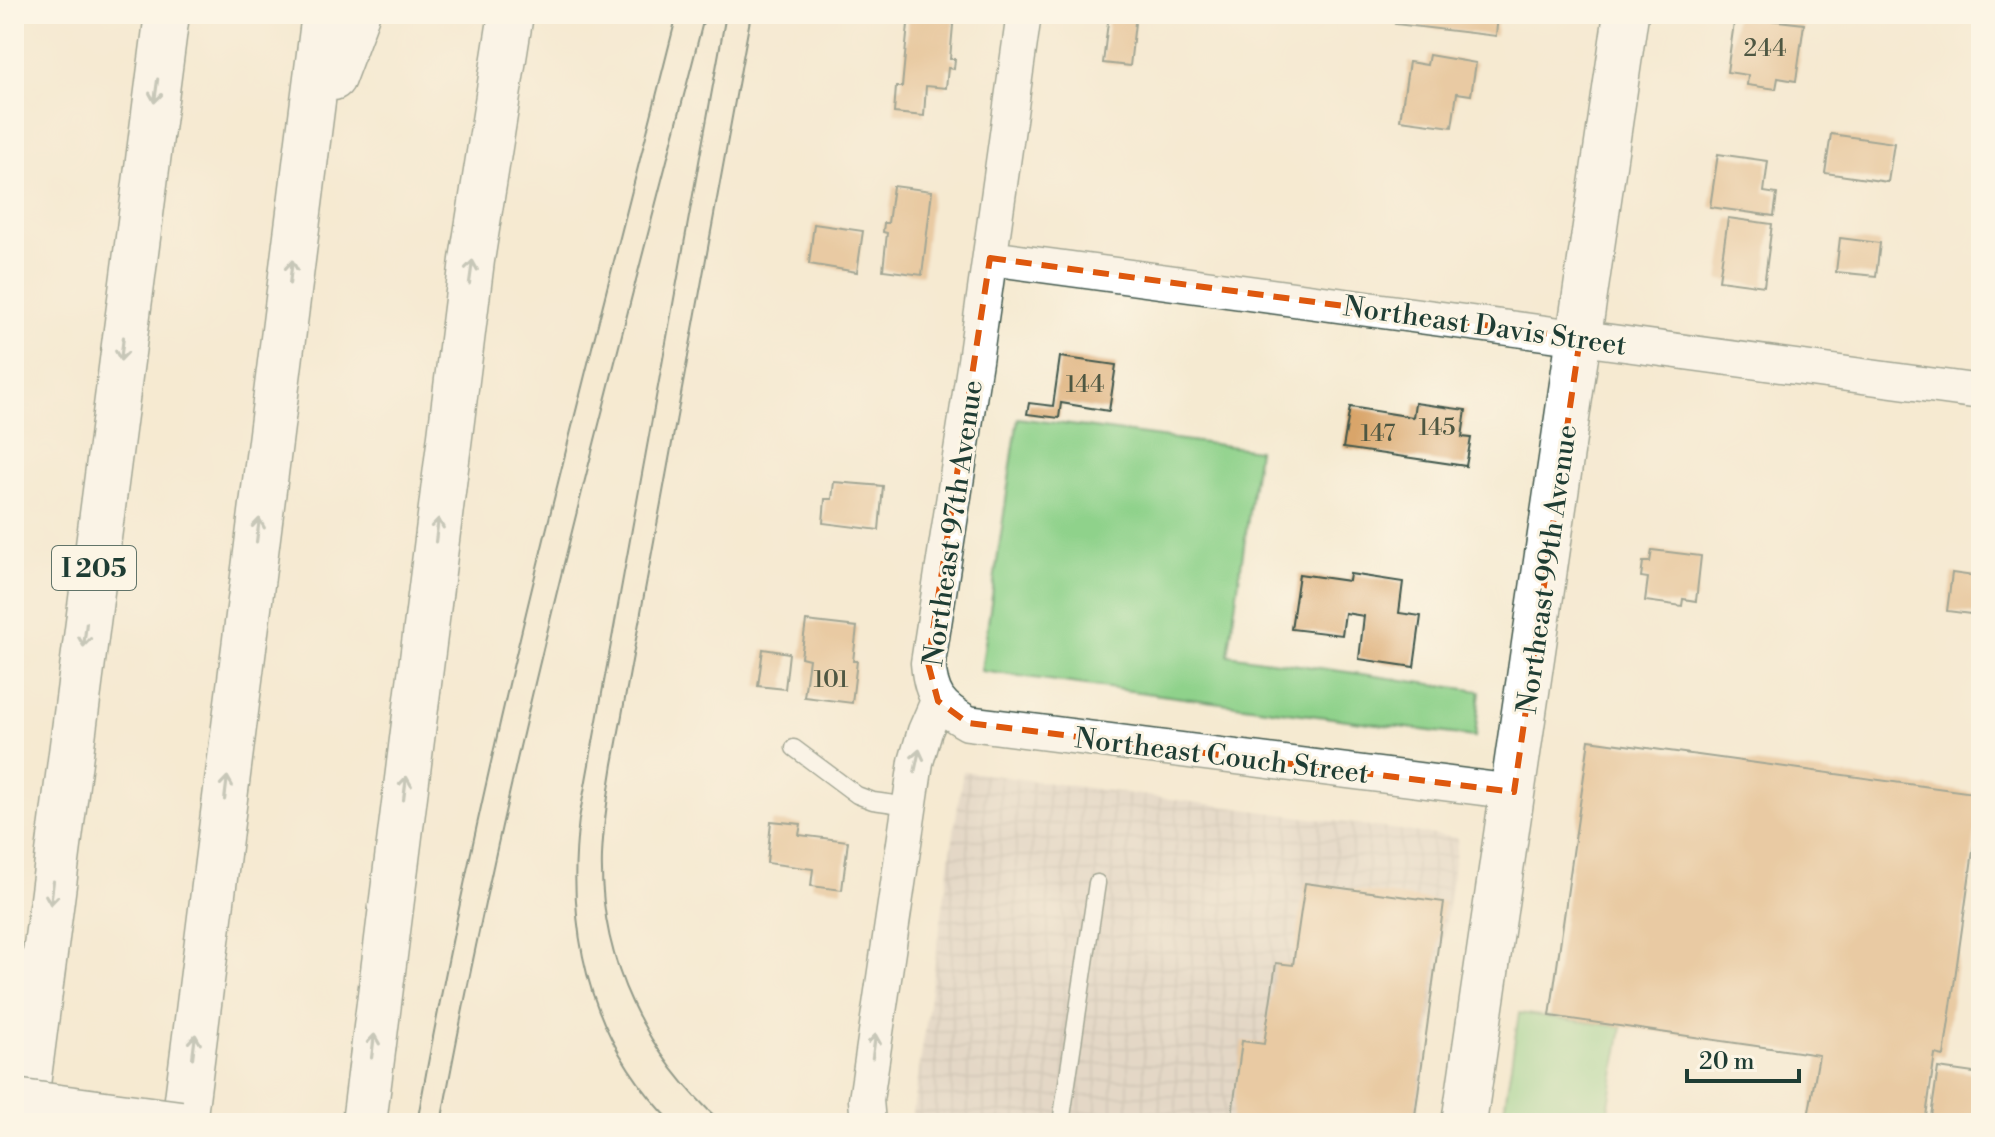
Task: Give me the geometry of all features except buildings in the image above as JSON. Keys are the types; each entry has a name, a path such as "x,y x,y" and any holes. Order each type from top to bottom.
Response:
{"main road":[{"name":"I 205","path":"23,1123 167,14"},
{"path":"14,1101 182,1123 324,14"},
{"path":"306,152 357,14"},
{"path":"364,1123 464,320 511,14"},
{"name":"Northeast 99th Avenue","path":"1464,1123 1626,14"}],"street":[{"name":"Northeast 97th Avenue","path":"868,1123 866,1100 916,762 938,701 930,685 928,663 1024,14"},
{"name":"Northeast Davis Street","path":"990,258 1981,392"},
{"name":"Northeast Couch Street","path":"938,701 968,723 1514,792"}],"lane":[{"path":"794,748 857,795 873,801 909,806"},
{"path":"1061,1123 1097,883"}],"highlighted area":[{"path":"990,258 1580,338 1514,792 968,723 938,701 928,663"}],"shaded area":[{"path":"963,771 1458,838 1416,1123 915,1123 912,1119"}],"green space":[{"path":"1018,418 1258,450 1228,655 1480,691 1475,737 981,671"},
{"path":"1519,1013 1622,1027 1606,1123 1502,1123"}],"tram line":[{"path":"417,1123 504,705 677,14"},
{"path":"441,1123 498,844 563,566 705,14"},
{"path":"673,1123 644,1091 621,1056 589,983 580,944 576,862 579,819 726,14"},
{"path":"722,1123 671,1067 632,1003 609,932 603,895 602,856 613,764 751,14"}]}
